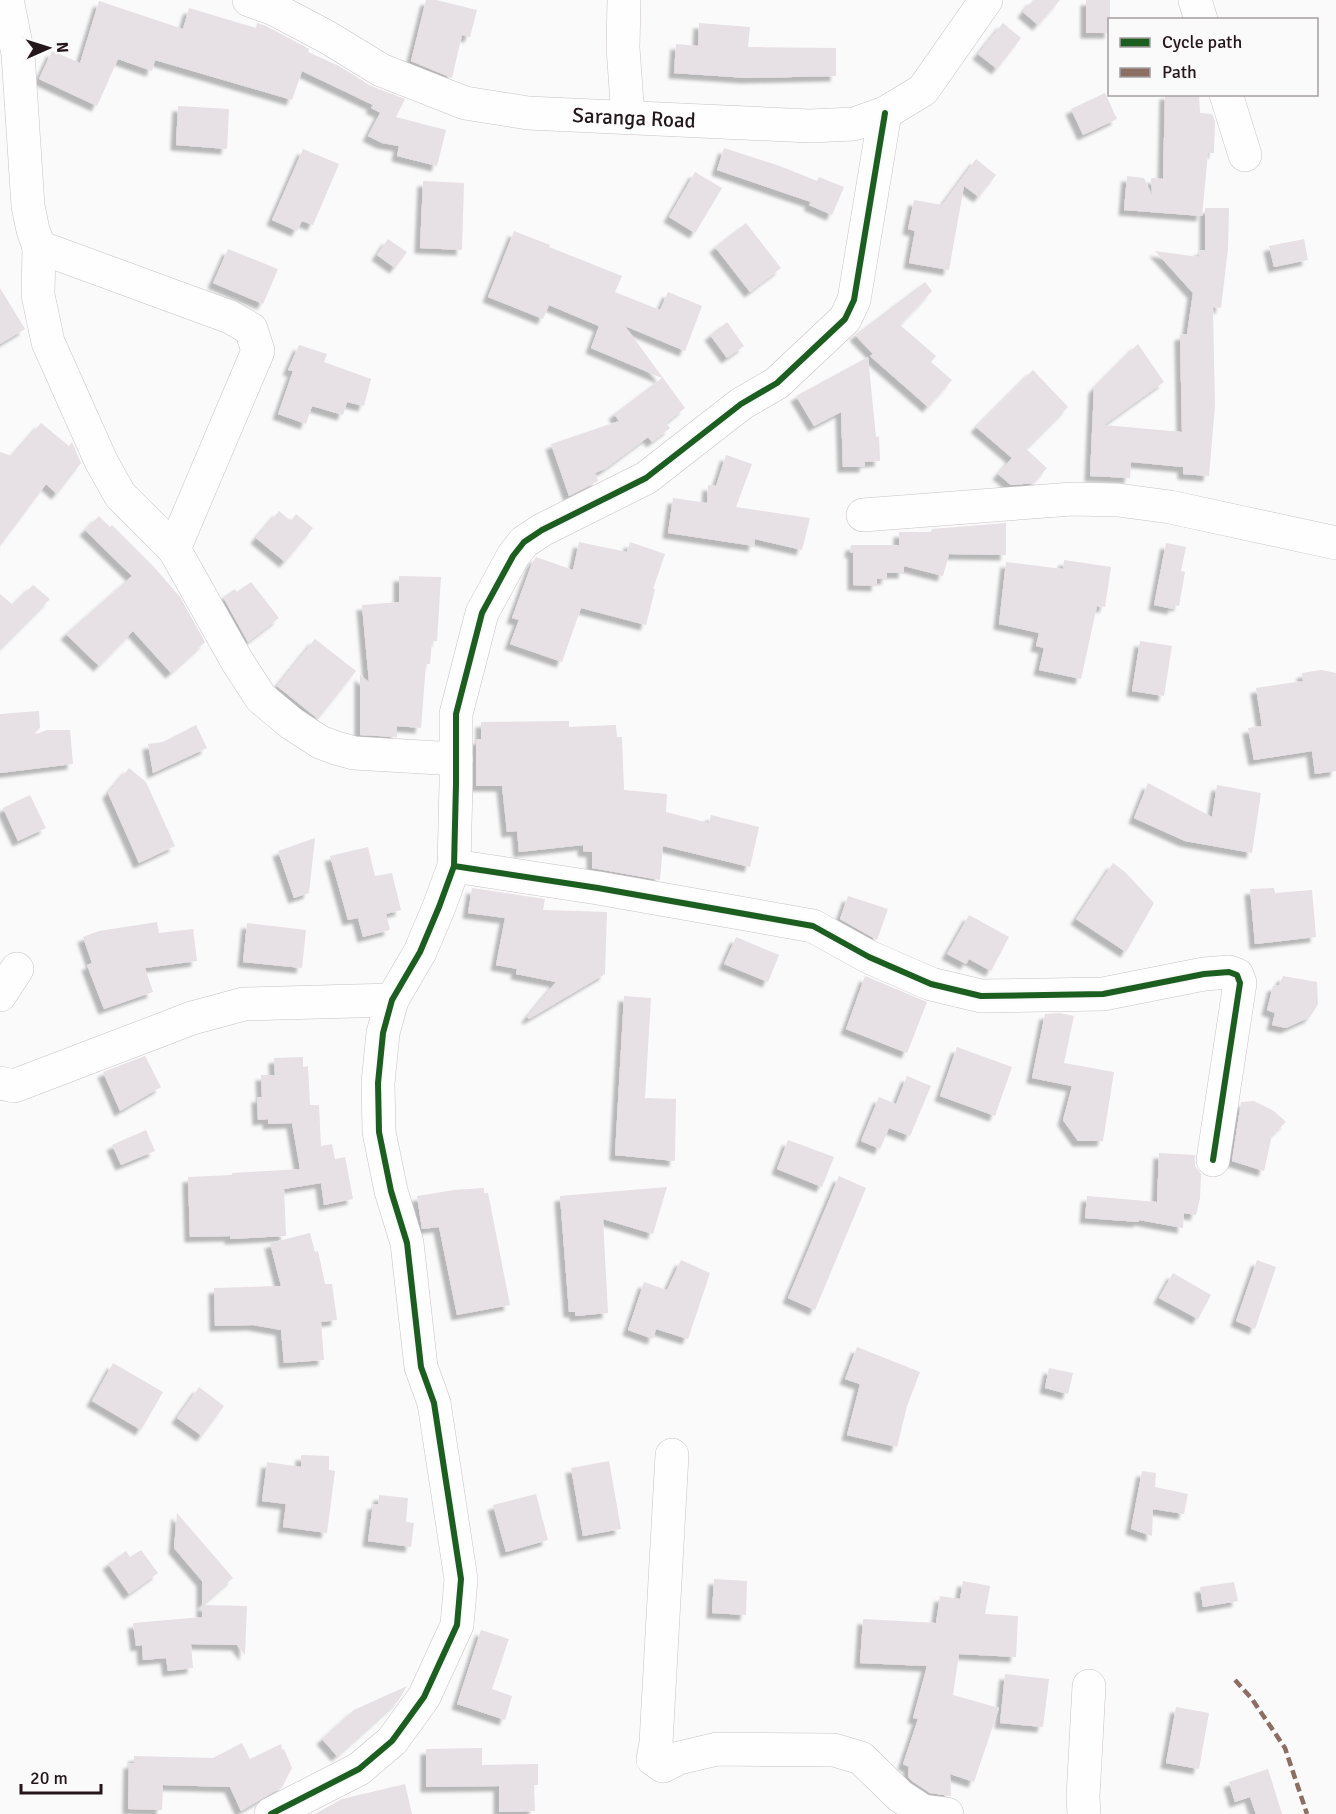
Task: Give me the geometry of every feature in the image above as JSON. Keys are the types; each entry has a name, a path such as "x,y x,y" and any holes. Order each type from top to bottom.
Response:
{"street":[{"path":"7,0 18,54 28,206 39,247 38,295 48,342 101,461 120,495 174,549 237,661 261,698 291,723 320,742 354,753 456,759"},
{"name":"Saranga Road","path":"249,0 285,15 381,70 465,103 528,113 810,126 854,124 885,113 923,90 986,0"},
{"path":"624,0 623,48 628,117"},
{"path":"1195,0 1200,18"},
{"path":"1227,96 1245,154"},
{"path":"272,1814 359,1769 392,1741 424,1697 457,1625 461,1580 434,1403 421,1367 407,1243 391,1191 379,1132 378,1083 383,1033 392,1000 420,952 454,866 456,714 482,613 513,556 524,542 542,530 646,478 741,404 777,383 845,319 854,300 885,113"},
{"path":"39,247 230,317 251,329 258,351 174,549"},
{"path":"863,515 1072,499 1118,500 1170,507 1336,543"},
{"path":"454,866 598,888 813,926 869,957 931,984 981,996 1103,994 1204,974 1229,972 1237,975 1240,983 1213,1160"},
{"path":"0,1083 14,1086 192,1018 244,1004 392,1000"},
{"path":"672,1455 656,1743 653,1759 663,1766 679,1758 717,1749 834,1750 861,1758 900,1796 923,1810 947,1814"},
{"path":"1084,1814 1089,1686"}],"building":[{"path":"426,0 436,0 477,10 470,37 462,35 452,78 411,61"},
{"path":"1033,0 1060,0 1038,25 1023,12"},
{"path":"1086,0 1110,0 1108,33 1086,33"},
{"path":"99,1 183,29 189,8 256,28 257,23 266,26 371,86 405,99 396,117 446,130 437,166 397,156 399,146 382,143 368,136 380,113 383,114 371,108 373,105 302,71 292,100 155,60 152,71 118,59 97,106 39,79 52,51 80,63"},
{"path":"699,23 750,27 748,47 836,48 836,76 747,78 674,73 676,44 698,46"},
{"path":"1003,23 1021,38 997,69 978,54"},
{"path":"1105,93 1117,119 1083,135 1071,109"},
{"path":"1165,96 1199,96 1200,113 1212,114 1215,121 1214,153 1208,153 1202,216 1124,210 1127,176 1144,178 1152,195 1151,178 1163,179"},
{"path":"178,106 229,109 227,149 176,145"},
{"path":"724,148 817,181 819,177 844,187 832,215 809,205 811,202 717,170"},
{"path":"303,149 339,164 313,225 302,221 297,231 272,220"},
{"path":"976,159 996,175 979,197 964,186 949,270 909,263 915,231 908,229 914,200 942,205"},
{"path":"695,172 722,188 695,233 669,217"},
{"path":"423,181 464,183 462,250 420,248"},
{"path":"1205,208 1229,208 1228,249 1221,308 1213,307 1215,406 1209,476 1183,474 1183,467 1131,462 1130,478 1090,476 1094,388 1138,344 1164,382 1104,425 1182,432 1180,335 1187,334 1193,293 1155,251 1199,257 1200,250 1205,250"},
{"path":"746,223 781,268 750,292 715,247"},
{"path":"514,231 622,276 615,292 660,310 668,292 702,306 685,351 625,326 685,408 666,423 670,428 652,442 648,437 605,469 595,473 598,481 569,496 551,444 619,421 614,414 662,378 591,348 599,326 549,305 543,319 488,297"},
{"path":"388,239 407,252 395,268 377,255"},
{"path":"1304,239 1308,260 1274,267 1269,246"},
{"path":"228,249 278,269 263,304 213,283"},
{"path":"925,282 932,291 900,325 936,356 931,362 952,380 928,407 870,356 873,354 855,335"},
{"path":"0,288 25,329 0,344"},
{"path":"727,322 744,346 727,358 710,335"},
{"path":"299,345 327,354 324,362 371,379 364,406 347,402 343,415 312,406 306,424 278,414 293,371 288,370"},
{"path":"868,357 876,437 879,436 880,461 865,462 865,467 843,467 841,412 814,426 796,396"},
{"path":"1033,370 1068,407 1026,449 1047,468 1034,483 1011,485 998,474 1012,458 976,427"},
{"path":"41,423 69,446 72,442 81,463 57,494 46,484 0,546 0,452 12,456"},
{"path":"726,455 752,464 736,507 810,518 802,550 755,539 754,546 668,533 673,498 707,503 708,485 716,486"},
{"path":"279,511 291,521 296,514 313,528 285,562 256,538"},
{"path":"99,516 110,527 112,525 154,567 180,597 205,642 171,673 133,631 99,666 66,634 132,576 85,530"},
{"path":"1006,523 1006,555 949,554 943,576 904,566 904,573 887,573 887,579 877,579 877,586 853,585 851,545 899,545 899,532 931,532 932,529"},
{"path":"579,542 627,552 630,542 665,554 653,589 655,589 646,625 581,608 562,662 510,644 519,620 512,618 536,557 573,570"},
{"path":"1166,543 1186,547 1181,571 1185,572 1179,606 1174,605 1173,609 1154,605"},
{"path":"1064,560 1111,567 1105,607 1097,606 1081,679 1039,670 1044,648 1036,646 1039,633 999,624 1006,562 1063,569"},
{"path":"399,576 441,577 437,641 432,641 430,664 426,664 421,728 397,726 397,737 360,735 360,675 369,682 362,605 399,602"},
{"path":"251,582 279,618 248,642 223,597 235,589 237,592"},
{"path":"33,585 50,599 0,649 0,594 13,605"},
{"path":"315,639 356,671 318,719 277,686"},
{"path":"1140,641 1172,646 1164,696 1132,691"},
{"path":"1321,670 1336,673 1336,771 1315,774 1312,751 1254,760 1248,728 1262,726 1256,688 1303,681 1302,673"},
{"path":"39,711 40,728 33,735 47,730 70,730 73,764 0,773 0,714"},
{"path":"569,721 569,727 616,725 617,737 622,737 624,790 667,794 666,812 709,823 711,815 759,827 750,867 663,846 660,880 592,868 592,852 583,851 583,845 519,852 517,831 507,832 502,786 476,786 476,739 481,739 481,722"},
{"path":"196,725 207,748 153,773 148,744 163,742"},
{"path":"129,768 146,782 175,846 139,863 108,793"},
{"path":"1148,783 1212,817 1217,785 1261,793 1252,853 1185,841 1134,818"},
{"path":"30,795 46,828 18,841 3,808"},
{"path":"315,838 309,893 294,898 278,851"},
{"path":"368,847 375,876 392,873 401,910 386,914 390,930 363,937 358,918 348,920 330,856"},
{"path":"1113,863 1125,872 1154,903 1126,952 1076,919"},
{"path":"472,888 545,899 543,910 607,912 605,974 529,1019 527,1017 556,982 516,974 517,969 496,965 505,918 468,913"},
{"path":"1274,888 1275,893 1312,890 1316,937 1255,944 1250,889"},
{"path":"848,896 888,909 877,940 840,919"},
{"path":"969,915 1009,937 991,971 969,959 966,964 947,954"},
{"path":"157,922 159,933 193,929 197,961 145,968 153,992 104,1009 87,965 92,963 83,937 99,931"},
{"path":"247,923 306,930 302,968 243,962"},
{"path":"736,937 779,955 768,982 724,964"},
{"path":"865,976 927,1002 907,1053 846,1029"},
{"path":"1283,976 1317,982 1318,1004 1310,1017 1286,1028 1272,1025 1275,1013 1267,1010 1273,986 1279,985"},
{"path":"624,996 651,998 645,1098 676,1099 675,1161 615,1155"},
{"path":"1060,1013 1074,1016 1064,1063 1114,1072 1103,1141 1078,1141 1063,1120 1072,1086 1032,1078 1045,1014"},
{"path":"957,1047 1012,1067 995,1116 940,1096"},
{"path":"145,1056 161,1087 120,1111 103,1072"},
{"path":"303,1057 303,1067 308,1066 310,1105 319,1105 321,1146 332,1144 335,1159 345,1157 353,1199 324,1205 321,1183 284,1189 286,1236 230,1239 230,1236 190,1237 188,1177 300,1169 292,1123 268,1124 268,1119 258,1120 257,1097 262,1097 261,1075 275,1075 274,1058"},
{"path":"907,1076 931,1086 910,1136 889,1128 880,1149 861,1141 879,1097 896,1104"},
{"path":"1254,1101 1274,1111 1286,1122 1272,1135 1264,1171 1232,1161 1241,1102"},
{"path":"146,1130 155,1151 121,1165 112,1145"},
{"path":"788,1140 834,1157 822,1187 777,1169"},
{"path":"1159,1153 1195,1155 1195,1166 1201,1174 1200,1198 1196,1215 1184,1213 1183,1228 1139,1220 1139,1222 1085,1218 1087,1196 1157,1202"},
{"path":"839,1176 866,1188 815,1310 788,1298"},
{"path":"667,1187 653,1234 603,1219 608,1313 575,1316 575,1312 569,1312 560,1196"},
{"path":"484,1188 484,1193 488,1193 510,1305 457,1315 439,1227 422,1229 417,1196"},
{"path":"310,1233 315,1252 318,1251 325,1284 332,1284 337,1320 321,1322 324,1360 284,1363 281,1330 253,1325 215,1326 214,1288 281,1286 270,1243"},
{"path":"681,1260 710,1273 688,1339 656,1329 653,1339 628,1330 644,1282 667,1290"},
{"path":"1257,1260 1276,1267 1255,1329 1236,1321"},
{"path":"1173,1273 1211,1295 1198,1319 1159,1298"},
{"path":"857,1347 920,1372 907,1406 897,1447 847,1435 860,1384 845,1379"},
{"path":"113,1363 163,1392 141,1430 92,1401"},
{"path":"1049,1368 1073,1373 1068,1394 1045,1388"},
{"path":"199,1387 224,1406 202,1436 177,1418"},
{"path":"301,1455 329,1456 329,1470 335,1471 327,1533 283,1527 286,1504 262,1501 267,1462 301,1467"},
{"path":"609,1461 621,1529 583,1536 571,1468"},
{"path":"1142,1471 1156,1473 1155,1487 1188,1494 1184,1514 1153,1509 1152,1536 1131,1529"},
{"path":"536,1494 548,1540 506,1552 493,1505"},
{"path":"379,1495 408,1498 406,1522 414,1523 411,1547 368,1541 373,1504 378,1504"},
{"path":"177,1513 233,1578 202,1605 202,1581 174,1548"},
{"path":"141,1550 158,1573 129,1594 108,1564 126,1551 130,1557"},
{"path":"714,1579 747,1581 746,1615 712,1613"},
{"path":"963,1581 990,1586 985,1614 1018,1616 1016,1657 959,1654 953,1695 999,1708 974,1782 950,1774 951,1796 930,1793 912,1781 908,1777 909,1767 903,1764 918,1719 913,1718 927,1666 860,1663 863,1619 936,1623 940,1596 960,1599"},
{"path":"1234,1582 1238,1601 1203,1607 1200,1587"},
{"path":"202,1605 247,1606 245,1655 237,1645 191,1644 193,1668 168,1671 166,1658 143,1660 142,1645 136,1646 133,1623 202,1617"},
{"path":"481,1630 509,1639 492,1689 512,1696 505,1720 457,1704"},
{"path":"1005,1674 1049,1679 1043,1727 1000,1723"},
{"path":"407,1686 398,1701 337,1756 322,1739 354,1710"},
{"path":"1176,1707 1209,1713 1199,1769 1166,1763"},
{"path":"242,1743 250,1759 281,1744 292,1768 282,1787 241,1811 230,1787 163,1785 162,1810 128,1809 129,1763 134,1763 134,1756 213,1758"},
{"path":"482,1748 482,1765 538,1764 538,1785 534,1785 535,1811 499,1812 499,1786 426,1787 426,1749"},
{"path":"1268,1769 1282,1814 1256,1814 1250,1797 1235,1802 1229,1782"},
{"path":"405,1784 412,1814 315,1814 342,1799"}],"marked path":[{"path":"1235,1680 1252,1699 1285,1748 1307,1814"}],"cycle path":[{"path":"271,1814 359,1769 392,1741 424,1697 457,1625 461,1579 434,1403 421,1367 407,1243 391,1191 379,1132 378,1083 383,1033 392,1000 420,952 454,866 456,714 482,613 513,556 524,542 542,530 646,478 741,404 777,383 845,319 854,300 885,113"},
{"path":"454,866 598,888 813,926 869,957 931,984 981,996 1103,994 1204,974 1229,972 1237,975 1240,983 1213,1160"}]}
